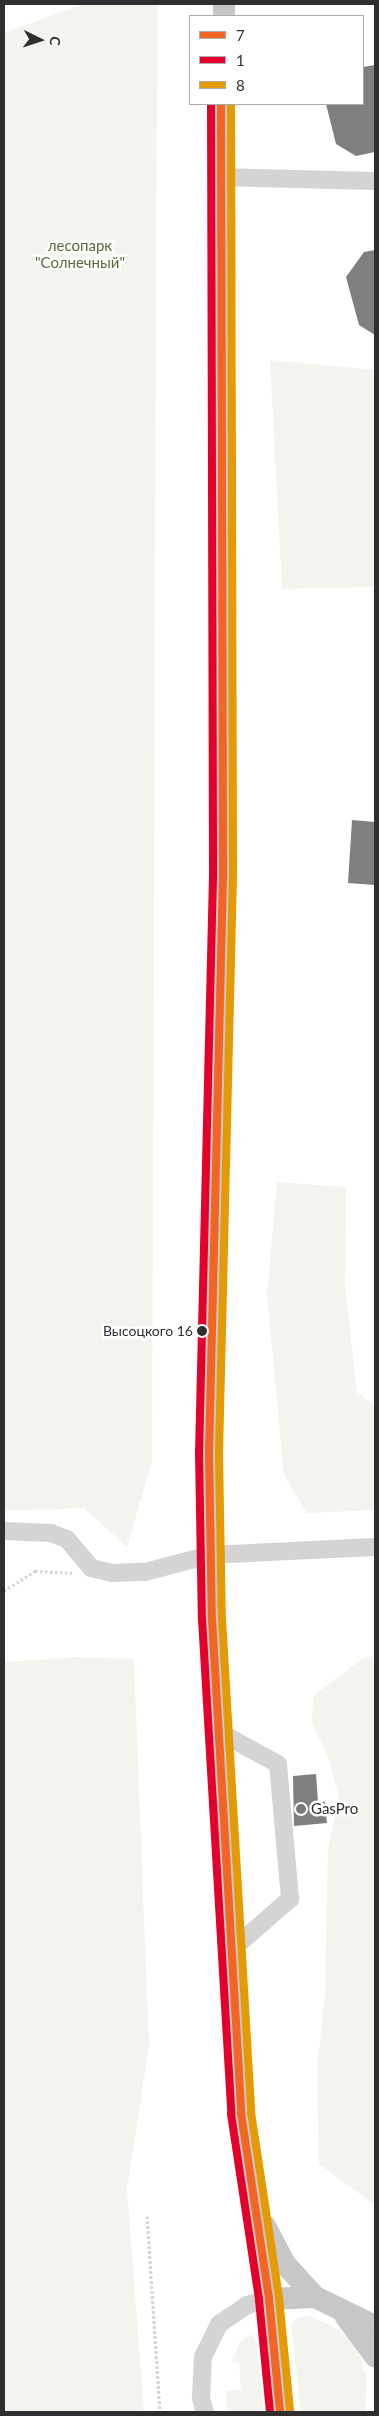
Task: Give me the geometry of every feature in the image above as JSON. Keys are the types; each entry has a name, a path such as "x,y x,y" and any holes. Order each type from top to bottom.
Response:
{"main road":[{"path":"221,105 218,177 223,876 210,1358 210,1555 217,1731 241,2113 258,2214 269,2299 280,2412"},
{"path":"258,2214 285,2264 315,2297 342,2313 375,2326"},
{"path":"269,2299 315,2297"},
{"path":"342,2313 361,2332 375,2356"}],"lane":[{"path":"218,177 375,181"},
{"path":"4,1531 51,1533 67,1539 92,1568 112,1573 145,1572 210,1555 375,1547"},
{"path":"217,1731 278,1764 290,1899 230,1952"},
{"path":"205,2412 201,2398 203,2357 219,2324 247,2305 269,2299"}],"path":[{"path":"4,1591 35,1571 71,1574 92,1568"},
{"path":"147,2216 160,2412"}],"green space":[{"name":"лесопарк \"Солнечный\"","path":"83,4 157,4 152,1461 127,1547 84,1508 4,1511 4,33"},
{"path":"270,360 375,370 375,587 282,589"},
{"path":"277,1182 346,1187 345,1286 357,1392 375,1406 375,1510 307,1513 284,1475 267,1295"},
{"path":"375,1656 375,2205 319,2164 317,2068 325,1996 328,1849 339,1798 328,1756 312,1724 313,1696 363,1658"},
{"path":"78,1657 134,1659 149,2046 127,2190 144,2412 4,2412 4,1662"},
{"path":"310,2316 340,2330 357,2348 367,2378 365,2412 301,2412 291,2325 298,2317"},
{"path":"251,2334 256,2340 264,2412 228,2412 226,2391 241,2390 239,2363 232,2361 240,2342"}],"building":[{"path":"375,65 375,152 356,156 336,144 326,105 364,105 364,67"},
{"path":"375,250 375,335 359,325 346,277 364,252"},
{"path":"352,820 375,822 375,885 348,883"},
{"path":"316,1774 318,1802 325,1802 327,1823 294,1826 293,1776"}],"transit line":[{"name":"1","path":"211,105 213,876 199,1454 202,1619 231,2114 259,2300 270,2412"},
{"name":"7","path":"221,105 223,876 209,1454 212,1619 241,2113 269,2299 280,2412"},
{"name":"8","path":"231,105 233,876 219,1454 222,1619 251,2112 279,2298 290,2411"}],"place":[{"name":"Высоцкого 16","path":"202,1331"},
{"name":"GasPro","path":"301,1809"}]}
